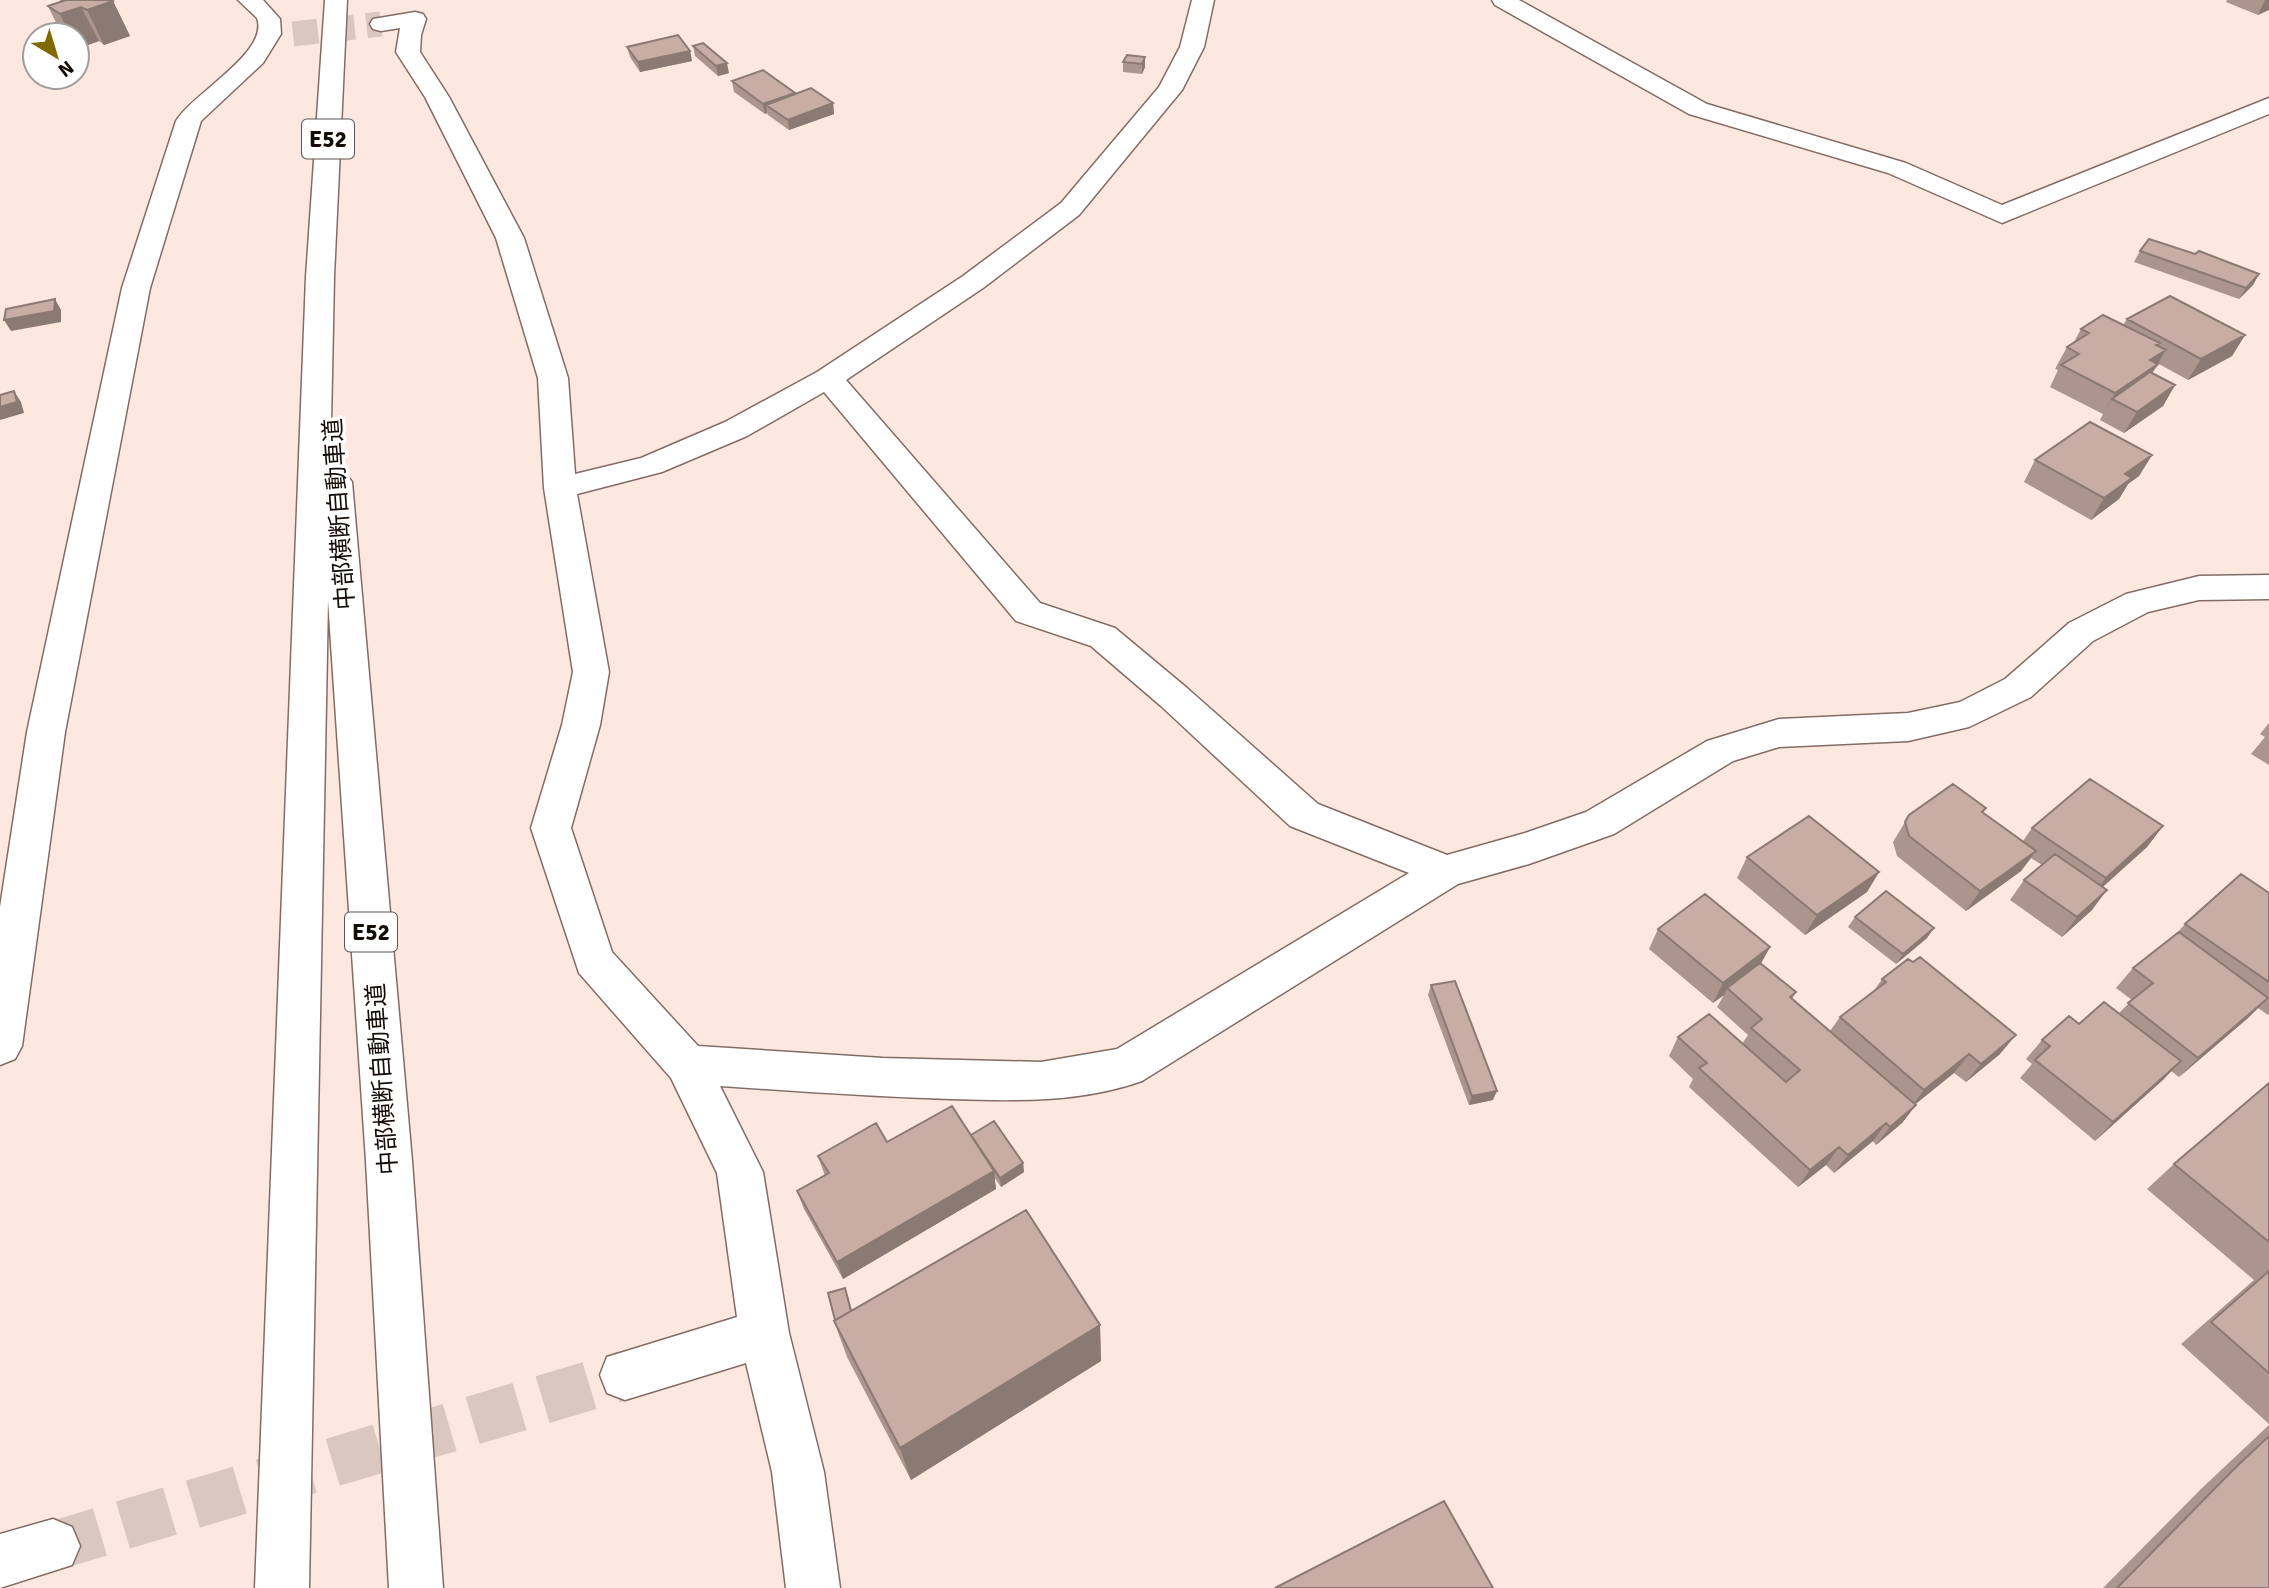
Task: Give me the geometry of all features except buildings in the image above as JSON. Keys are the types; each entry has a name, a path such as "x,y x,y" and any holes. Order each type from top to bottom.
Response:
{"main road":[{"path":"0,1046 46,732 136,288 179,155 182,133 193,113 281,35 261,9 249,0"},
{"name":"中部横断自動車道","path":"282,1588 320,277 337,0"},
{"path":"560,488 651,465 736,429 828,378 973,282 1070,209 1170,90 1192,47 1203,0"},
{"path":"1503,0 1698,109 1897,168 2003,215 2269,105"},
{"path":"381,24 424,10"},
{"path":"424,10 409,35 408,52 437,97 510,238 553,378 560,488 592,672 581,724 551,828 594,961 687,1064 740,1172 764,1333 798,1472 813,1588"},
{"name":"中部横断自動車道","path":"320,277 389,1161 416,1588"},
{"path":"828,378 1028,612 1103,637 1174,697 1304,815 1446,871"},
{"path":"687,1064 883,1078 1041,1082 1126,1067 1446,871 1529,848 1600,823 1657,792 1720,751 1779,733 1908,727 1969,713 2018,688 2081,632 2138,602 2199,588 2269,587"},
{"path":"625,1375 764,1333"},
{"path":"0,1561 53,1546"}],"tunnel":[{"path":"293,34 381,24"},
{"path":"53,1546 625,1375"}]}
